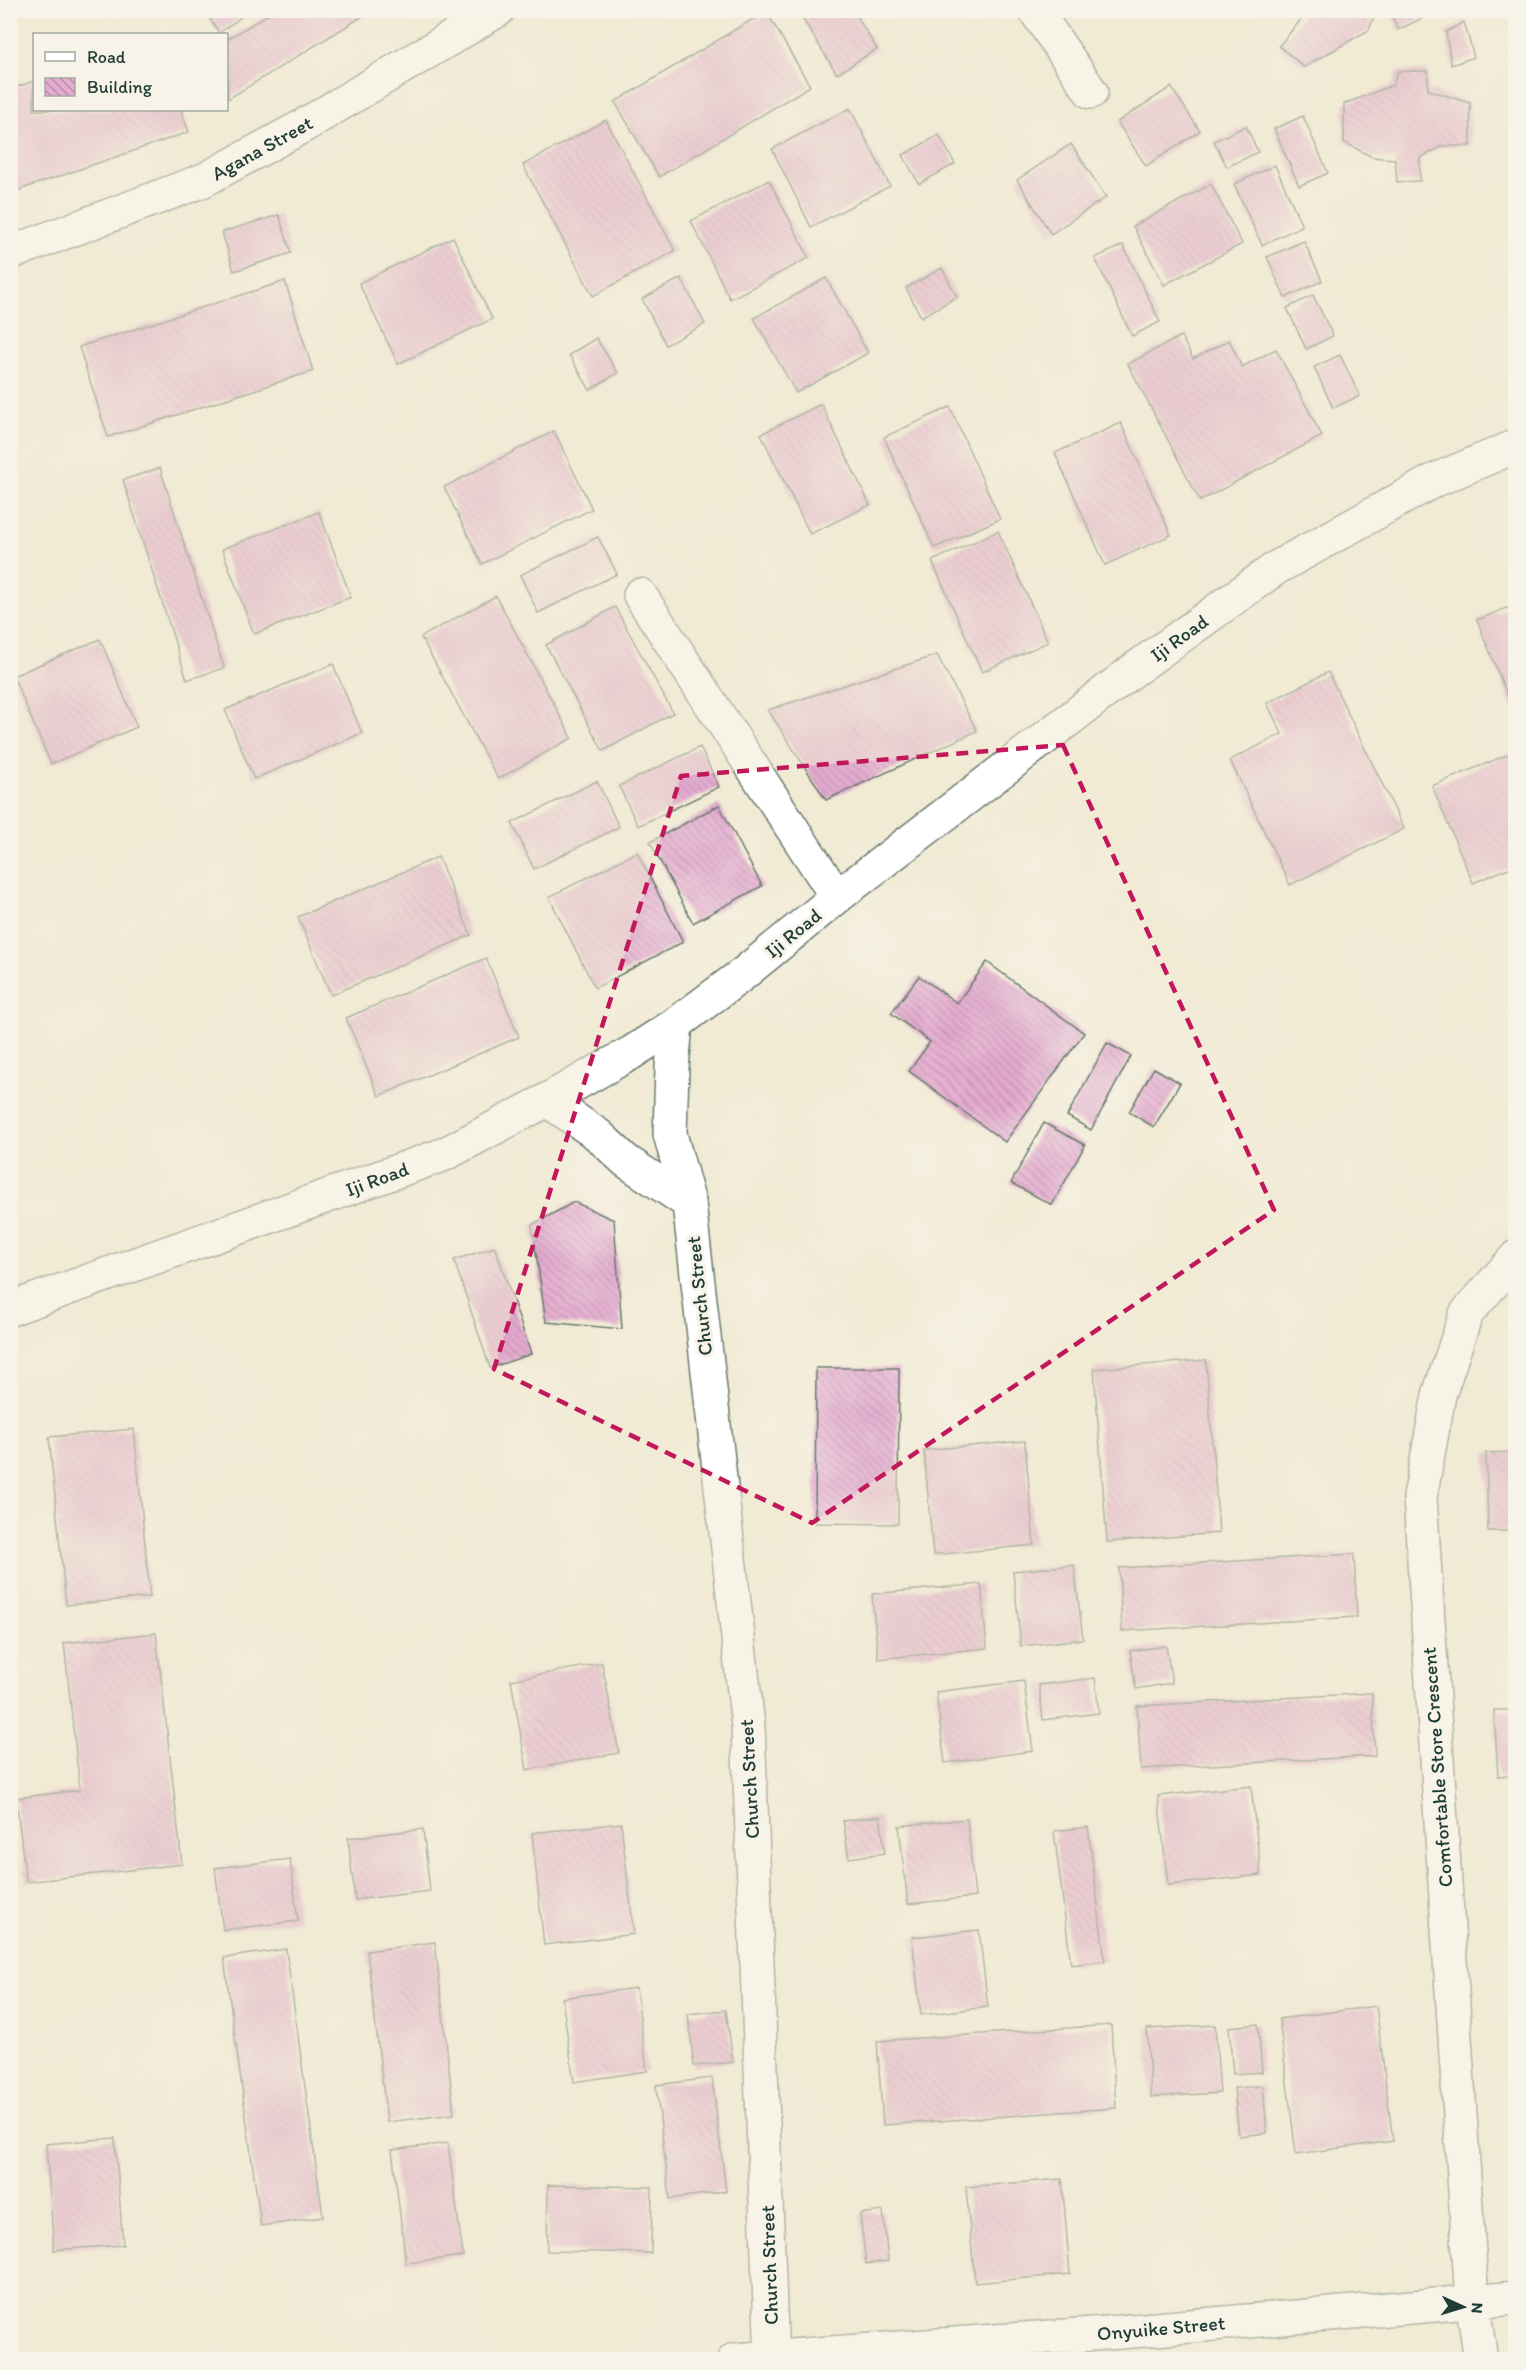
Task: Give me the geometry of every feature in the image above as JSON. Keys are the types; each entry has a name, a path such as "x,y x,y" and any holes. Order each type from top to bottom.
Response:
{"street":[{"name":"Agana Street","path":"10,253 204,180 303,126 498,10"},
{"path":"1035,10 1091,92"},
{"name":"Iji Road","path":"10,1309 445,1154 547,1101 676,1024 1125,676 1275,568 1433,481 1515,446"},
{"path":"640,595 837,897"},
{"name":"Church Street","path":"676,1024 670,1134 689,1203 748,1726 772,2359"},
{"path":"547,1101 598,1135 626,1161 689,1203"},
{"name":"Comfortable Store Crescent","path":"1481,2360 1472,2300 1420,1497 1439,1395 1466,1314 1515,1257"},
{"name":"Onyuike Street","path":"734,2360 1120,2332 1515,2298"}],"highlighted area":[{"path":"1063,745 1274,1210 812,1523 494,1369 681,776"}],"building":[{"path":"204,10 251,10 219,33"},
{"path":"275,10 373,10 228,99 228,39"},
{"path":"797,10 853,10 877,49 837,74"},
{"path":"1296,10 1376,10 1369,30 1304,67 1279,46 1303,17"},
{"path":"1389,10 1439,10 1398,30"},
{"path":"766,11 810,86 659,177 615,102"},
{"path":"1464,22 1474,57 1451,65 1446,32"},
{"path":"1398,71 1428,71 1428,90 1470,103 1471,146 1443,146 1420,158 1420,181 1397,182 1395,159 1372,157 1344,142 1344,104 1393,85"},
{"path":"33,81 33,111 181,111 189,132 10,193 10,89"},
{"path":"1171,87 1200,131 1146,166 1117,122"},
{"path":"850,108 890,186 811,227 772,149"},
{"path":"1303,116 1328,173 1299,186 1274,129"},
{"path":"606,120 675,251 593,296 523,165"},
{"path":"1246,126 1258,152 1227,167 1214,141"},
{"path":"939,135 955,164 919,184 903,155"},
{"path":"1071,144 1106,197 1051,234 1017,180"},
{"path":"1275,165 1302,226 1262,245 1234,184"},
{"path":"769,180 809,258 730,299 691,221"},
{"path":"1211,184 1242,244 1164,285 1133,226"},
{"path":"279,215 291,253 234,271 222,232"},
{"path":"453,237 492,319 398,364 359,283"},
{"path":"1304,241 1322,281 1285,298 1267,257"},
{"path":"1123,245 1160,322 1132,336 1095,258"},
{"path":"942,268 957,297 921,317 906,288"},
{"path":"681,278 705,324 666,345 642,299"},
{"path":"826,278 868,353 796,393 754,318"},
{"path":"285,281 313,371 108,437 79,347"},
{"path":"1313,295 1333,336 1306,349 1287,308"},
{"path":"1181,336 1193,359 1229,340 1242,367 1276,349 1322,436 1200,501 1128,364"},
{"path":"596,338 618,373 590,390 569,355"},
{"path":"1340,355 1360,396 1333,408 1314,367"},
{"path":"821,404 870,505 810,534 761,434"},
{"path":"950,407 1000,519 934,548 884,437"},
{"path":"1121,423 1171,535 1105,565 1055,453"},
{"path":"554,431 592,509 482,564 444,487"},
{"path":"160,468 224,668 187,680 123,480"},
{"path":"319,512 351,597 254,634 222,549"},
{"path":"998,531 1048,642 982,672 932,561"},
{"path":"598,537 617,574 538,613 520,575"},
{"path":"496,596 572,738 498,779 421,637"},
{"path":"1516,604 1516,709 1513,710 1477,620"},
{"path":"615,607 673,713 603,751 546,645"},
{"path":"100,639 137,727 51,764 13,676"},
{"path":"937,655 977,731 826,800 768,710"},
{"path":"333,664 362,733 254,779 225,710"},
{"path":"1328,672 1404,829 1290,885 1230,760 1282,734 1267,703"},
{"path":"700,747 719,787 638,826 619,786"},
{"path":"1516,751 1516,865 1473,883 1432,786"},
{"path":"597,781 619,827 534,869 512,823"},
{"path":"719,805 762,886 693,923 650,842"},
{"path":"637,852 683,942 595,988 549,897"},
{"path":"438,857 471,935 331,995 298,917"},
{"path":"486,958 519,1037 379,1096 346,1018"},
{"path":"987,962 1084,1033 1005,1142 909,1071 930,1042 891,1013 919,976 957,1003"},
{"path":"1107,1043 1131,1056 1091,1130 1067,1116"},
{"path":"1154,1068 1180,1083 1154,1127 1129,1112"},
{"path":"1044,1123 1085,1145 1052,1205 1011,1183"},
{"path":"574,1202 614,1220 622,1329 546,1322 532,1225"},
{"path":"495,1247 531,1354 490,1368 454,1260"},
{"path":"1206,1360 1219,1533 1107,1542 1094,1369"},
{"path":"816,1368 899,1368 898,1524 815,1523"},
{"path":"134,1429 150,1597 66,1605 49,1437"},
{"path":"1025,1441 1034,1545 933,1555 924,1450"},
{"path":"1516,1452 1516,1531 1488,1531 1486,1453"},
{"path":"1354,1554 1357,1617 1122,1631 1119,1568"},
{"path":"1074,1565 1083,1639 1021,1646 1013,1571"},
{"path":"981,1584 987,1648 878,1659 872,1594"},
{"path":"156,1633 182,1864 26,1882 16,1798 80,1790 64,1643"},
{"path":"1166,1646 1172,1683 1136,1689 1130,1651"},
{"path":"602,1663 619,1753 527,1770 511,1680"},
{"path":"1095,1678 1099,1713 1043,1720 1039,1685"},
{"path":"1024,1681 1033,1751 945,1763 936,1692"},
{"path":"1372,1693 1375,1756 1141,1769 1137,1706"},
{"path":"1494,1710 1516,1710 1516,1775 1498,1776"},
{"path":"1251,1786 1261,1875 1168,1885 1158,1796"},
{"path":"880,1816 885,1853 849,1858 843,1821"},
{"path":"967,1819 975,1897 908,1904 899,1826"},
{"path":"621,1823 634,1934 544,1945 532,1833"},
{"path":"1088,1827 1105,1961 1071,1965 1054,1831"},
{"path":"423,1829 430,1891 355,1900 348,1838"},
{"path":"290,1859 298,1921 223,1930 215,1868"},
{"path":"979,1930 988,2007 921,2015 912,1937"},
{"path":"435,1942 454,2114 387,2122 367,1951"},
{"path":"286,1949 323,2217 261,2226 224,1958"},
{"path":"636,1988 647,2071 574,2082 562,1998"},
{"path":"1376,2006 1393,2141 1296,2154 1279,2019"},
{"path":"726,2010 733,2062 694,2066 688,2014"},
{"path":"1258,2024 1262,2072 1233,2074 1229,2027"},
{"path":"1111,2025 1116,2108 883,2125 877,2041"},
{"path":"1215,2025 1220,2093 1151,2097 1147,2029"},
{"path":"712,2078 726,2191 670,2199 656,2085"},
{"path":"1263,2086 1267,2133 1239,2136 1234,2088"},
{"path":"115,2138 123,2245 54,2250 46,2144"},
{"path":"448,2143 463,2256 406,2263 392,2150"},
{"path":"1062,2179 1070,2274 975,2283 966,2187"},
{"path":"548,2185 652,2187 651,2253 547,2251"},
{"path":"883,2211 888,2261 866,2264 860,2214"}]}
